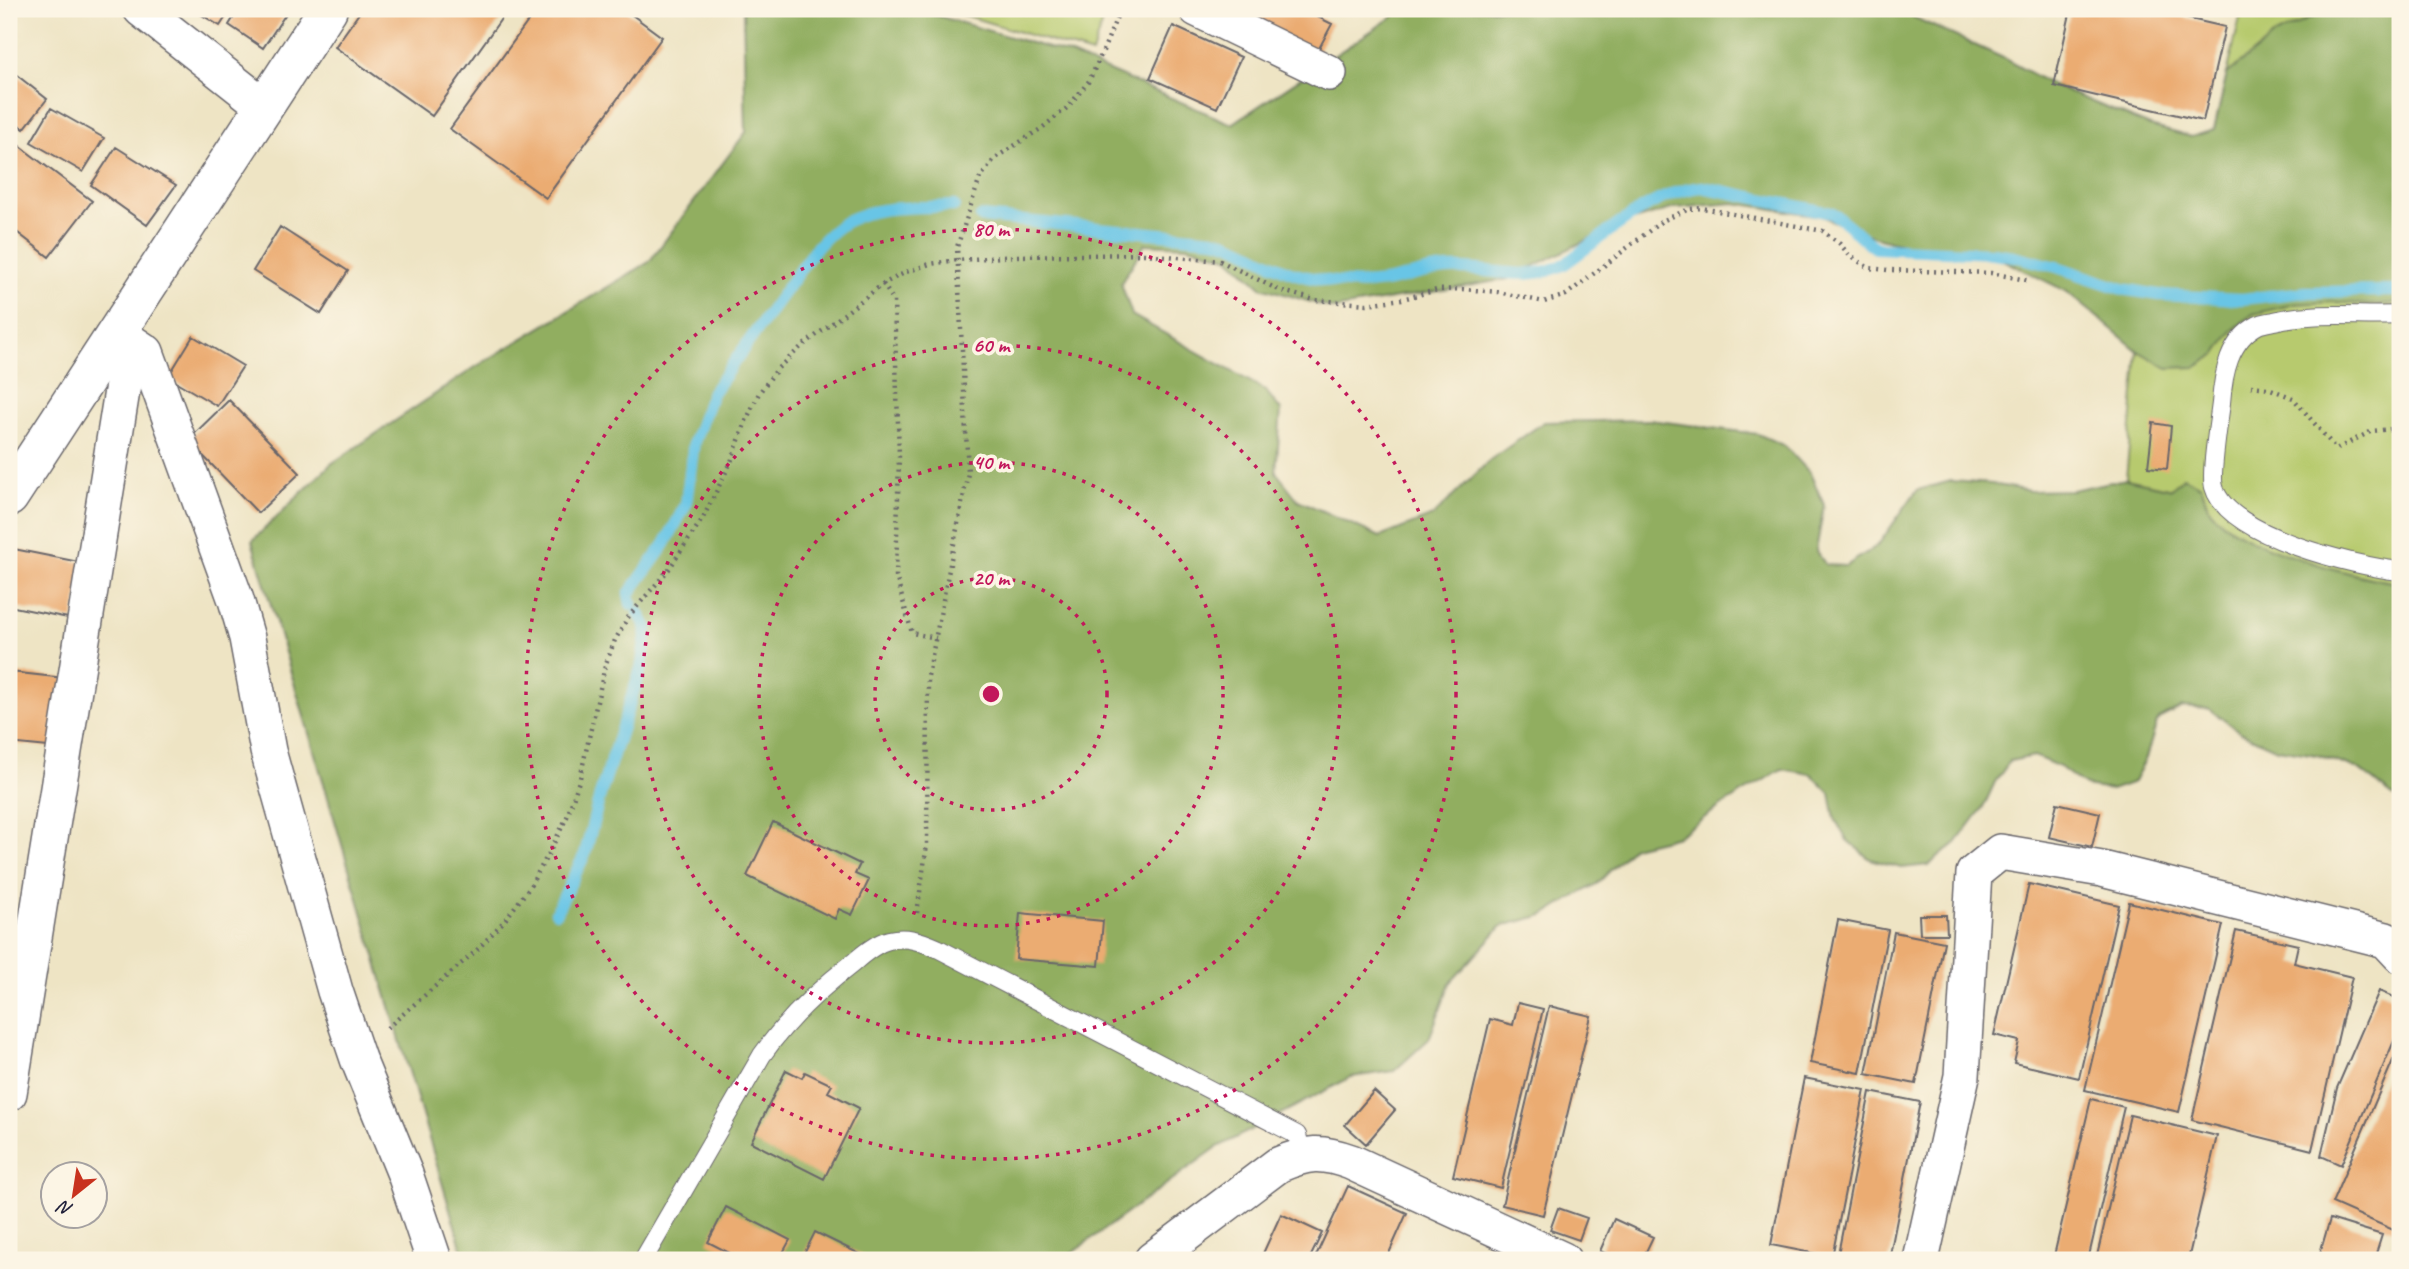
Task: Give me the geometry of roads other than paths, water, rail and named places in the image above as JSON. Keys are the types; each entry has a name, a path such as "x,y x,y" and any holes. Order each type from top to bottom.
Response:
{"street":[{"path":"141,9 264,106"},
{"path":"9,497 328,9"},
{"path":"1197,9 1329,73"},
{"path":"110,342 146,352 239,610 247,638 268,751 335,991 355,1051 405,1174 434,1260"},
{"path":"9,1093 126,366 110,342"},
{"path":"1921,1260 1962,1076 1973,873 2000,852 2102,869 2386,940 2400,955"},
{"path":"1152,1260 1279,1165 1302,1155 1327,1154 1351,1162 1563,1260"}],"lane":[{"path":"2400,315 2296,316 2258,325 2241,339 2228,359 2223,381 2213,485 2220,504 2238,519 2305,549 2347,561 2400,571"},
{"path":"643,1260 762,1055 779,1031 820,988 865,953 887,940 913,938 937,947 1297,1135 1302,1155"}],"waterway":[{"path":"981,217 1214,239 1303,276 1364,284 1447,269 1521,274 1549,271 1563,265 1647,206 1665,197 1702,187 1831,213 1876,248 2014,256 2123,289 2159,295 2242,299 2305,292 2400,291"},
{"path":"631,604 629,594 665,544 686,504 694,442 712,393 814,250 838,227 867,213 954,206"},
{"path":"556,912 585,854 600,795 642,665 647,628 639,613"}]}
